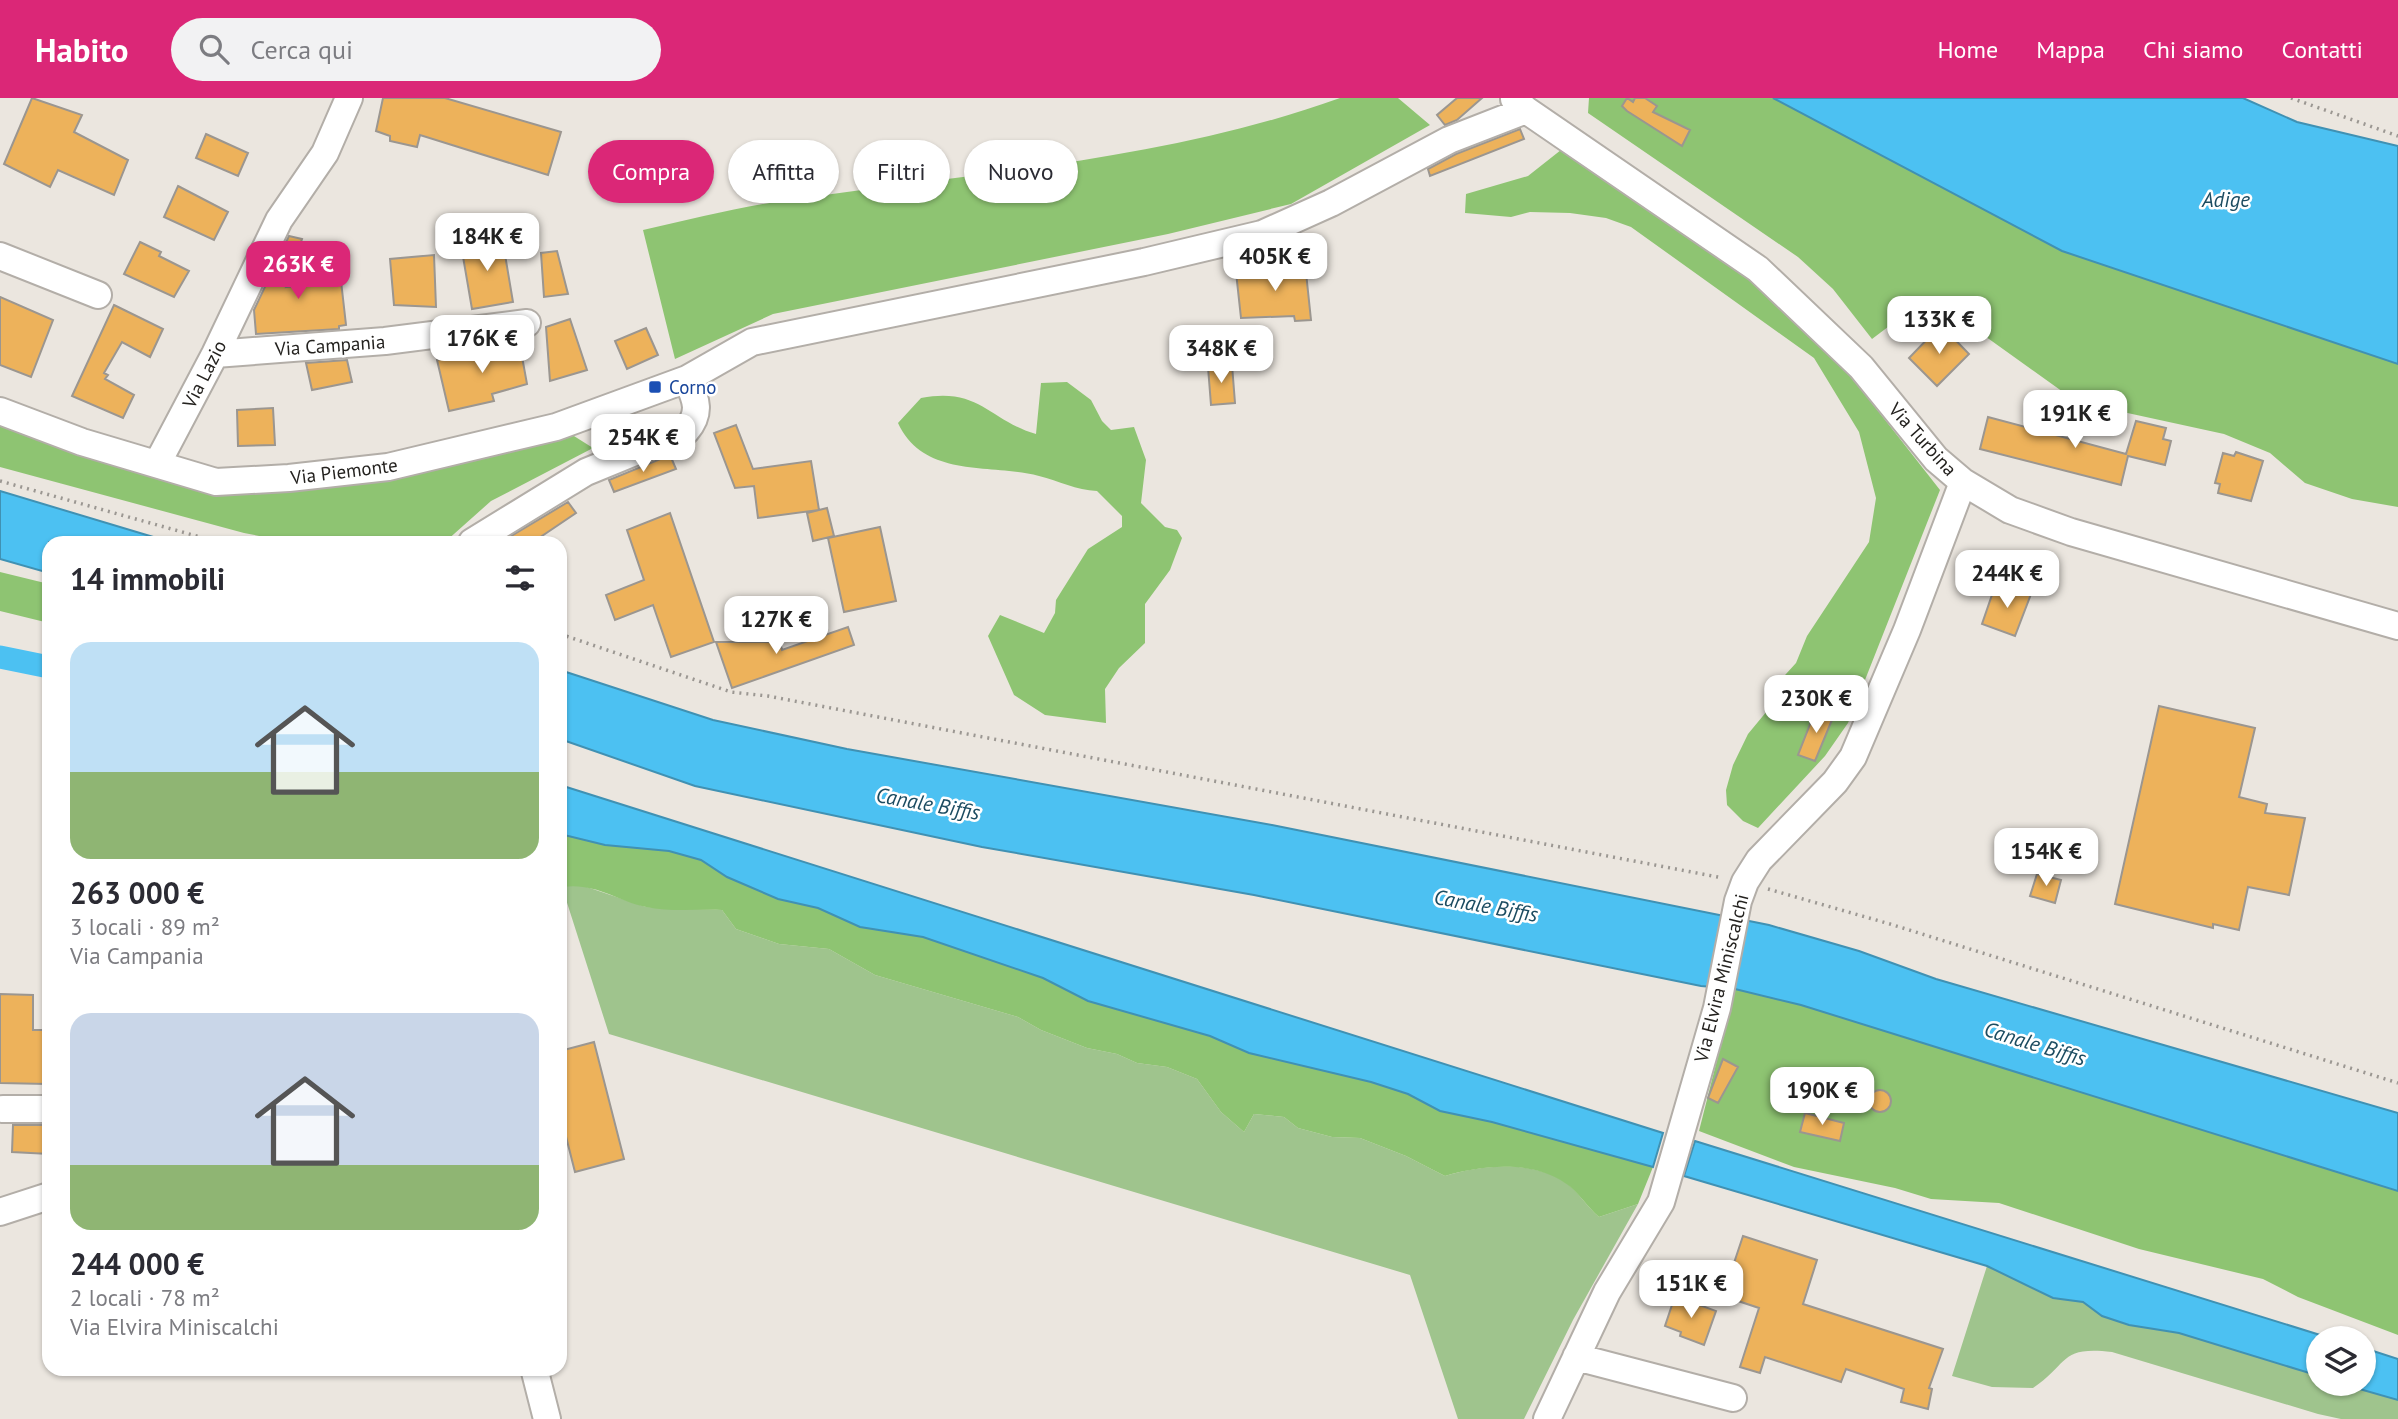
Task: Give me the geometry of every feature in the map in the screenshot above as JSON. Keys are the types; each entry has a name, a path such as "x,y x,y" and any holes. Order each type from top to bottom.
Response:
{"street":[{"name":"Via Lazio","path":"157,464 215,354 279,220 325,153 349,98"},
{"name":"Via Piemonte","path":"0,411 82,442 216,482 289,478 388,467 556,427 687,379 752,342 1144,262 1262,234 1331,203 1519,104"},
{"name":"Via Turbina","path":"1519,104 1758,269 1861,367 1936,459 1963,482 2010,510 2071,532 2398,626"},
{"path":"0,256 98,295"},
{"name":"Via Campania","path":"215,354 385,341 527,323"},
{"path":"482,536 586,472 686,430 696,419 698,406 687,379"},
{"name":"Via Elvira Miniscalchi","path":"1547,1419 1607,1292 1661,1202 1717,1008 1741,892 1759,860 1835,782 1853,757 1907,629 1963,482"},
{"path":"3,1110 42,1109"},
{"path":"0,1212 42,1198"},
{"path":"1576,1357 1733,1398"},
{"path":"536,1376 547,1419"}],"path":[{"path":"2291,98 2398,136"},
{"path":"0,481 197,536"},
{"path":"567,636 731,692 768,695 1890,924 2398,1083"}],"green space":[{"path":"1340,98 1398,98 1430,125 1291,204 1168,234 773,314 675,359 643,230 773,203 839,203 839,193 853,191 853,203 950,203 950,179 964,177 964,203 1078,203 1078,161 1204,137 1273,120"},
{"path":"1589,98 1825,98 2398,353 2398,507 2352,499 2305,483 2270,453 2224,434 2077,402 1929,296 1872,339 1833,289 1798,257 1588,113"},
{"path":"1566,146 1803,315 1940,490 1848,723 1825,756 1758,828 1743,821 1727,805 1726,790 1733,765 1748,734 1767,711 1767,695 1796,663 1807,636 1869,542 1876,498 1859,432 1814,358 1631,227 1606,218 1570,213 1530,212 1511,217 1465,213 1466,194 1528,176"},
{"path":"1067,382 1091,400 1102,421 1111,430 1134,427 1146,460 1141,503 1165,527 1177,530 1182,538 1170,570 1145,604 1145,643 1119,668 1105,689 1106,723 1045,715 1014,695 988,636 1000,615 1044,633 1055,613 1056,600 1088,549 1122,527 1122,516 1097,491 1020,472 959,466 941,461 924,453 909,441 898,423 921,398 957,397 971,401 1036,434 1041,383"},
{"path":"0,426 88,456 217,490 566,431 593,448 491,501 452,536 259,536 0,467"},
{"path":"0,572 42,582 42,621 0,611"},
{"path":"567,836 605,845 669,851 701,860 727,877 778,899 818,908 860,927 923,937 1043,978 1088,1001 1210,1036 1249,1053 1371,1082 1408,1094 1440,1111 1492,1122 1653,1167 1638,1204 1599,1217 1570,1186 1538,1171 1490,1167 1445,1176 1406,1156 1360,1138 1332,1137 1298,1128 1284,1117 1254,1114 1244,1132 1221,1112 1197,1079 1167,1067 1137,1063 1117,1054 1087,1048 1041,1030 1018,1017 875,975 829,949 779,944 736,929 722,910 655,909 595,889 567,887"},
{"path":"578,884 646,907 722,910 736,929 779,944 829,949 875,975 1018,1017 1041,1030 1087,1048 1117,1054 1137,1063 1167,1067 1197,1079 1221,1112 1244,1132 1254,1114 1284,1117 1298,1128 1332,1137 1360,1138 1406,1156 1445,1176 1490,1167 1538,1170 1565,1182 1599,1217 1638,1204 1573,1320 1524,1419 1458,1419 1410,1275 609,1034 567,903 567,886"},
{"path":"1735,989 1801,1005 2398,1191 2398,1335 2298,1297 2263,1279 2139,1249 1999,1203 1931,1199 1895,1188 1794,1167 1699,1131"},
{"path":"1987,1266 2053,1298 2083,1302 2102,1316 2129,1325 2179,1333 2306,1372 2306,1396 2376,1396 2376,1394 2398,1400 2398,1419 2341,1419 2318,1414 2112,1352 2073,1354 2033,1388 1992,1387 1952,1376"}],"water":[{"name":"Adige","path":"1773,98 2243,98 2297,122 2398,146 2398,364 2062,251"},
{"path":"0,491 150,536 42,536 42,571 0,559"},
{"name":"Canale Biffis","path":"567,672 713,720 847,749 1272,825 1769,925 1859,951 1936,979 2398,1113 2398,1191 1801,1005 1735,989 1701,986 1254,895 982,847 695,786 567,741"},
{"path":"567,787 1663,1133 1653,1167 1492,1122 1440,1111 1408,1094 1371,1082 1249,1053 1210,1036 1088,1001 1043,978 923,937 860,927 818,908 778,899 727,877 701,860 669,851 605,845 567,836"},
{"path":"1695,1141 2306,1331 2306,1372 2179,1333 2129,1325 2102,1316 2083,1302 2053,1298 1987,1266 1684,1176"},
{"path":"2376,1352 2398,1359 2398,1400 2376,1394"}],"building":[{"path":"32,98 82,115 74,132 128,160 114,195 58,170 50,187 4,164"},
{"path":"383,98 445,98 561,132 548,175 420,135 417,147 390,141 390,136 376,131"},
{"path":"1457,98 1482,98 1457,120 1445,125 1437,115"},
{"path":"1627,98 1633,102 1635,98 1645,98 1657,106 1653,112 1690,130 1682,146 1627,111 1622,106"},
{"path":"1520,129 1524,139 1430,176 1428,169 1456,154"},
{"path":"206,134 248,153 238,176 196,158"},
{"path":"178,186 228,212 214,240 164,217"},
{"path":"289,236 302,239 286,287 341,281 346,325 339,326 339,329 256,334 254,310"},
{"path":"502,237 513,302 472,309 461,245"},
{"path":"140,242 161,252 159,256 189,271 174,297 124,274"},
{"path":"557,251 568,294 544,297 541,253"},
{"path":"434,255 436,307 394,305 390,259"},
{"path":"1305,263 1311,320 1295,321 1294,316 1241,318 1236,272"},
{"path":"0,297 53,320 31,377 0,365"},
{"path":"114,305 163,329 150,357 122,342 104,373 108,375 105,379 134,395 123,418 72,396"},
{"path":"570,319 587,370 550,381 546,327"},
{"path":"1941,325 1969,354 1937,386 1909,358"},
{"path":"646,328 658,355 627,369 615,341"},
{"path":"519,340 527,384 492,394 494,401 449,411 437,360"},
{"path":"347,360 352,382 312,390 306,363"},
{"path":"1232,365 1235,403 1211,405 1208,367"},
{"path":"273,408 275,445 238,446 237,410"},
{"path":"1988,417 2126,454 2136,421 2166,428 2163,439 2171,441 2165,465 2128,456 2121,485 1980,449"},
{"path":"736,425 753,469 811,461 819,510 758,518 754,486 735,488 714,433"},
{"path":"2236,452 2263,461 2251,501 2218,493 2220,484 2215,483 2223,453 2234,456"},
{"path":"670,455 676,469 614,492 609,480"},
{"path":"568,502 576,513 542,536 511,536"},
{"path":"827,508 834,536 813,541 807,513"},
{"path":"670,513 714,642 671,657 653,605 615,620 606,595 644,580 627,530"},
{"path":"880,527 896,601 844,612 828,538"},
{"path":"2004,584 2031,594 2015,636 1982,624 1993,592 2000,594"},
{"path":"848,627 854,645 732,688 716,642 780,642 782,650"},
{"path":"2159,706 2255,728 2239,797 2267,804 2265,813 2305,818 2289,895 2248,887 2239,930 2213,924 2213,928 2115,904"},
{"path":"1816,709 1834,715 1815,761 1798,755"},
{"path":"2037,874 2061,880 2055,903 2030,896"},
{"path":"0,994 33,995 33,1030 42,1030 42,1084 0,1083"},
{"path":"594,1042 624,1159 575,1172 567,1141 567,1049"},
{"path":"1723,1059 1738,1067 1718,1103 1708,1098"},
{"path":"1880,1090 1888,1093 1891,1101 1888,1109 1880,1112 1872,1109 1869,1101 1872,1093"},
{"path":"1805,1113 1844,1123 1840,1141 1800,1132"},
{"path":"13,1125 42,1125 42,1154 12,1152"},
{"path":"1743,1236 1817,1260 1803,1304 1943,1349 1929,1388 1932,1389 1928,1409 1901,1402 1904,1389 1846,1369 1841,1382 1765,1357 1760,1373 1740,1367 1759,1308 1723,1296"},
{"path":"1675,1296 1716,1311 1704,1345 1680,1336 1681,1332 1665,1326"}],"waterway":[{"path":"0,657 42,666"}],"place":[{"name":"Corno","path":"655,387"}]}
